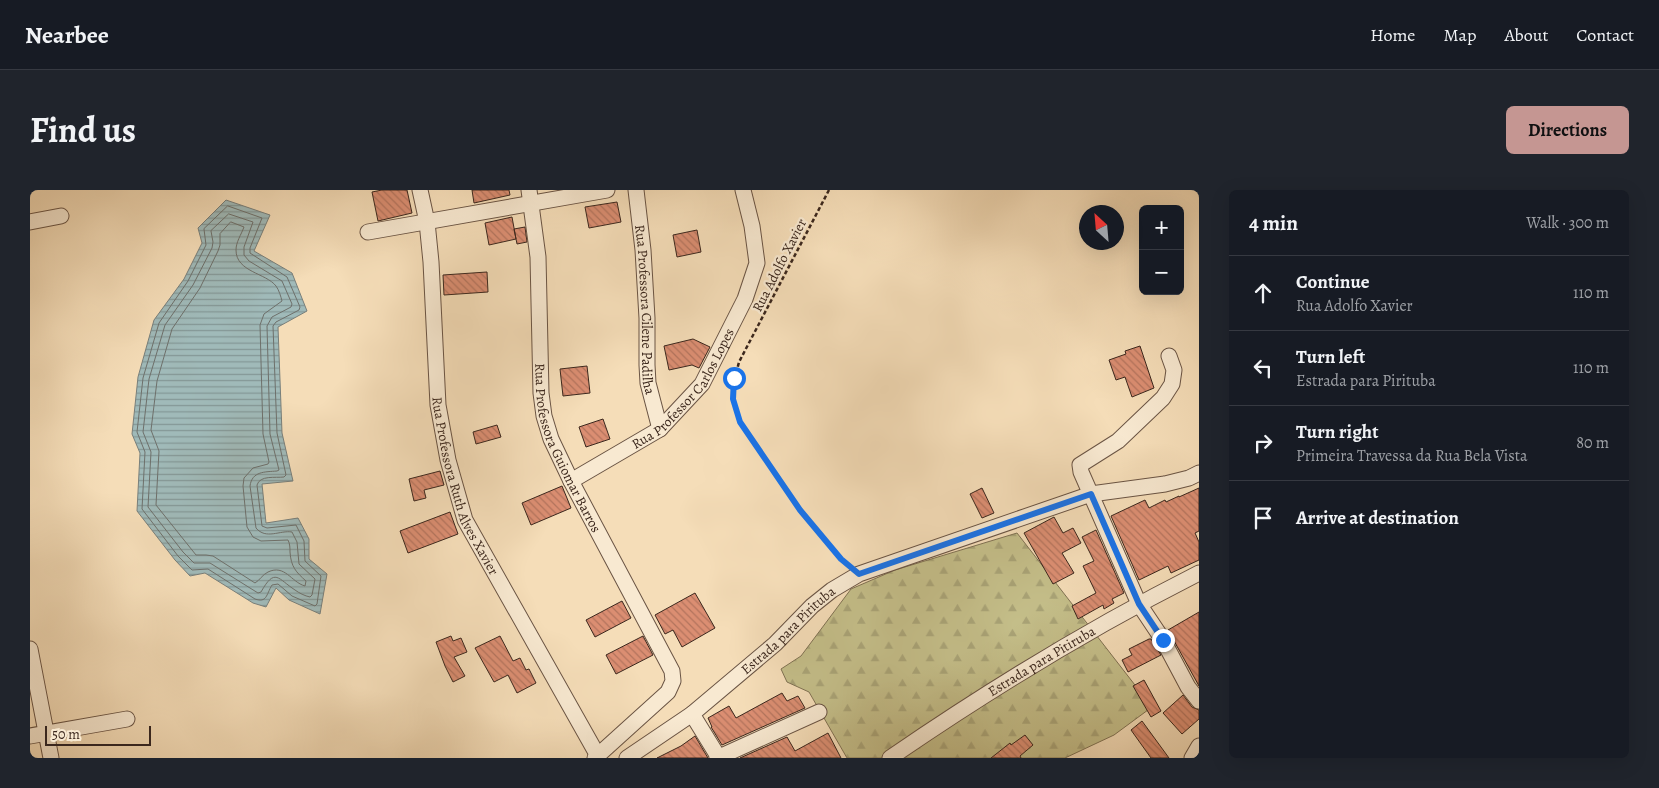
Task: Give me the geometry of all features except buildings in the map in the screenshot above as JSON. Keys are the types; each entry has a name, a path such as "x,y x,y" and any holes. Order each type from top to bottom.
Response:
{"street":[{"name":"Rua Professora Ruth Alves Xavier","path":"420,190 427,222 431,262 438,405 448,460 465,520 596,757"},
{"path":"368,232 427,222 530,197 607,190"},
{"name":"Rua Professora Cilene Padilha","path":"636,190 643,250 648,383 660,429"},
{"name":"Rua Professor Carlos Lopes","path":"571,481 660,429 702,384 745,299 757,263 752,226 744,190"},
{"name":"Rua Professora Guiomar Barros","path":"530,197 538,257 541,393 544,416 551,439 571,481 672,671 673,681 668,692 596,757"},
{"path":"30,222 62,216"},
{"path":"1169,356 1174,370 1172,384 1163,398 1118,441 1080,465 1081,472 1139,604 1163,640 1188,687 1199,701"},
{"name":"Estrada para Pirituba","path":"627,758 692,714 776,644 812,606 832,590 859,574 1091,494 1165,484 1189,478 1199,473"},
{"name":"Estrada para Pitiruba","path":"890,758 967,705 1139,604 1199,573"},
{"path":"30,649 51,758"},
{"path":"692,714 718,758 819,712"},
{"path":"30,736 127,719"},
{"path":"1192,758 1199,746"}],"path":[{"name":"Rua Adolfo Xavier","path":"829,190 757,331 739,362 734,378 733,399 740,422 800,510 841,559 859,574"}],"green space":[{"path":"1017,533 1152,707 1114,735 1065,758 847,758 809,692 787,682 781,669 801,656 851,589 895,570"}],"water":[{"path":"226,200 270,215 254,251 292,273 307,311 278,327 282,433 293,481 262,484 266,523 298,518 309,539 309,559 327,574 320,614 289,600 276,588 266,607 253,603 205,573 190,576 175,560 137,511 140,453 132,434 138,377 154,320 184,279 202,243 198,228"}],"route":[{"path":"734,378 733,399 740,422 800,510 841,559 859,574 1091,494 1139,604 1163,640"}]}
